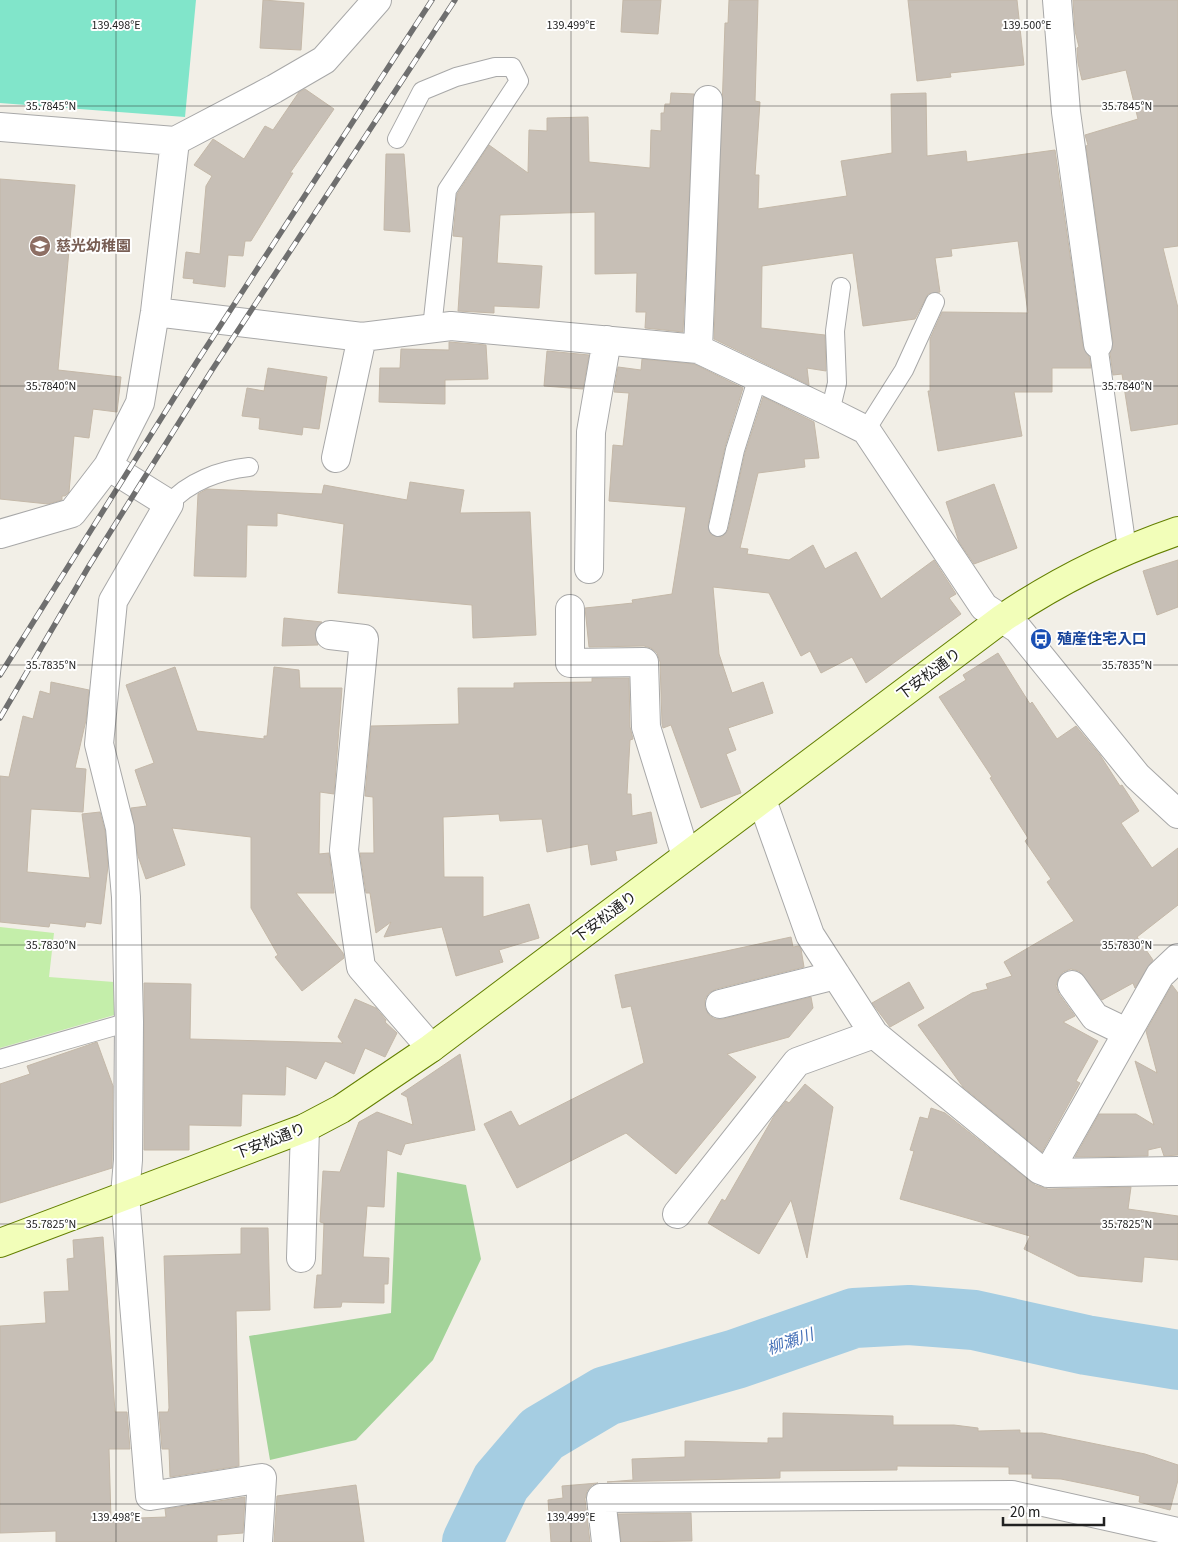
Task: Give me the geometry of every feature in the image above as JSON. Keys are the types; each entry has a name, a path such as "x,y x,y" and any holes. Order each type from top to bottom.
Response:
{"street":[{"path":"0,127 175,141 274,89 324,60 377,0"},
{"path":"1057,0 1066,112 1098,344"},
{"path":"698,349 708,100"},
{"path":"0,534 72,513 108,466 140,403 154,312 175,141"},
{"path":"154,312 362,337 451,326 698,349 830,412 866,430 984,607 1018,629 1137,776 1178,814"},
{"path":"336,458 362,337"},
{"path":"589,569 591,432 607,340"},
{"path":"108,466 169,504 113,601 99,744 120,828 126,897 129,1022 128,1160 125,1195 150,1496 262,1478 258,1542"},
{"name":"下安松通り","path":"0,1243 305,1128 341,1109 431,1048 1003,618 1087,568 1127,549 1178,531"},
{"path":"570,609 570,663 644,662 646,726 686,856"},
{"path":"330,635 364,639 344,850 361,968 431,1048"},
{"path":"762,800 810,935 874,1034 1040,1170 1048,1173 1178,1171"},
{"path":"1048,1173 1126,1032 1160,975 1178,958"},
{"path":"720,1004 836,975"},
{"path":"1072,985 1095,1017 1126,1032"},
{"path":"678,1214 797,1062 874,1034"},
{"path":"301,1258 305,1128"},
{"path":"606,1542 601,1498 1012,1495 1178,1532"}],"lane":[{"path":"397,139 422,91 456,77 495,67 512,67 519,81 447,190 432,328"},
{"path":"830,412 837,383 835,331 840,287"},
{"path":"866,430 904,370 935,302"},
{"path":"1098,344 1127,549"},
{"path":"718,527 735,450 758,377"},
{"path":"169,504 179,492 199,482 230,469 249,467"},
{"path":"0,1059 129,1022"}],"green space":[{"path":"0,0 196,0 185,117 0,103"},
{"path":"0,927 54,933 49,977 114,982 118,1014 0,1048"},
{"path":"397,1172 466,1185 481,1259 433,1360 356,1440 270,1460 249,1336 391,1313"}],"building":[{"path":"263,0 304,3 301,50 260,48"},
{"path":"623,0 661,0 658,34 621,32"},
{"path":"729,0 758,0 755,101 760,102 755,175 759,175 758,209 847,196 841,161 892,153 891,94 926,93 927,156 966,151 967,162 1055,150 1083,346 1089,356 1091,368 1052,368 1052,392 1014,392 1022,436 938,451 928,391 930,391 930,339 942,312 1028,313 1018,241 951,249 952,256 935,258 940,292 928,294 915,319 863,326 853,253 762,266 761,328 825,335 826,371 807,368 809,385 714,339 725,23 728,23"},
{"path":"908,0 1017,0 1024,65 950,73 951,77 917,81"},
{"path":"1073,0 1178,0 1178,246 1163,248 1178,308 1178,424 1131,431 1122,374 1113,375 1110,353 1113,342 1086,146 1088,145 1085,135 1138,119 1126,70 1082,80 1078,63 1077,48 1079,47 1075,31"},
{"path":"305,89 334,109 290,173 293,173 251,241 245,241 243,256 228,255 225,287 193,283 194,279 183,278 186,252 200,254 206,186 212,176 194,165 213,139 244,159 265,126 273,130 299,92"},
{"path":"671,93 694,94 683,332 645,328 646,312 636,312 637,273 595,274 595,212 500,215 497,263 542,266 539,308 494,306 494,313 458,311 463,237 453,236 457,194 489,145 528,173 529,130 547,131 547,118 588,117 589,162 650,168 651,130 661,131 661,113 664,113 665,104 670,104"},
{"path":"386,154 404,154 410,232 384,230"},
{"path":"0,179 75,185 58,370 121,377 117,412 93,409 89,438 74,436 69,492 62,496 62,500 48,504 0,499"},
{"path":"449,342 486,345 488,379 445,380 445,404 379,402 380,368 400,368 401,349 449,350"},
{"path":"547,351 589,355 583,389 544,386"},
{"path":"642,359 694,364 743,388 725,447 708,525 711,535 722,537 728,530 745,453 763,397 814,422 819,458 804,459 805,467 758,473 740,548 748,549 747,554 789,560 813,545 825,569 856,552 881,599 934,560 956,594 949,598 961,614 866,683 852,657 821,673 810,651 801,656 769,593 713,587 719,654 732,693 763,682 773,713 728,728 736,750 726,754 741,793 701,808 671,725 663,728 660,662 657,653 651,648 644,646 589,647 585,608 633,603 632,600 672,594 686,507 609,501 613,445 623,446 629,393 614,392 618,367 641,370"},
{"path":"268,368 327,377 319,429 303,427 302,435 259,429 260,418 242,416 247,388 264,391"},
{"path":"410,482 464,490 460,513 530,512 536,635 473,638 472,605 338,593 344,524 277,513 277,526 247,525 246,577 194,576 198,494 207,489 322,494 324,485 407,500"},
{"path":"994,484 1017,548 974,564 959,542 946,502"},
{"path":"1178,560 1178,607 1157,615 1143,571"},
{"path":"284,618 322,622 315,633 318,645 282,646"},
{"path":"998,653 1030,704 1032,702 1057,739 1076,726 1100,755 1120,786 1122,785 1139,811 1121,823 1152,868 1178,848 1178,905 1137,937 1153,960 1135,988 1133,983 1102,1000 1079,971 1071,969 1063,972 1058,979 1056,986 1059,994 1075,1016 1063,1022 1098,1041 1076,1081 1080,1083 1042,1152 963,1087 918,1025 972,993 988,989 986,984 1012,976 1004,962 1074,921 1047,882 1051,879 1025,841 1028,838 990,778 992,777 939,697 966,680 963,675"},
{"path":"175,667 197,731 264,739 264,736 267,736 274,667 299,670 300,688 342,688 334,794 320,792 319,854 329,853 334,893 296,893 343,953 344,958 302,991 275,957 278,955 251,908 251,837 172,828 185,865 146,879 138,856 131,808 147,806 135,770 154,763 126,685"},
{"path":"592,678 629,678 630,727 633,739 630,740 627,794 631,794 632,816 651,812 657,843 615,851 617,860 591,865 588,844 547,852 542,819 500,821 499,814 443,817 444,877 483,877 483,917 529,904 539,938 499,950 503,962 456,976 442,927 384,937 391,922 376,933 370,893 366,893 360,853 374,853 373,797 365,796 371,726 459,724 458,688 514,688 514,683 592,682"},
{"path":"51,682 89,690 86,720 75,768 86,769 83,812 31,809 27,872 90,878 82,814 100,812 105,831 108,866 101,924 86,922 85,927 50,923 49,927 0,922 0,776 9,777 23,716 33,719 40,691 50,694"},
{"path":"791,937 793,947 799,946 801,949 804,967 716,989 709,993 705,999 705,1008 709,1015 715,1019 723,1019 811,997 813,1008 789,1037 727,1054 756,1077 676,1174 626,1133 517,1188 484,1124 511,1111 519,1126 644,1063 631,1006 622,1008 615,975"},
{"path":"909,982 924,1008 890,1027 872,1003"},
{"path":"144,983 191,984 190,1039 343,1043 338,1037 355,999 376,1008 386,1020 385,1022 397,1033 385,1057 365,1048 354,1074 325,1061 316,1079 286,1066 285,1095 242,1094 241,1126 189,1125 189,1150 144,1150"},
{"path":"1172,985 1178,993 1178,1155 1164,1156 1161,1147 1148,1150 1148,1156 1075,1157 1099,1114 1136,1114 1154,1125 1135,1061 1157,1073 1146,1031"},
{"path":"97,1042 113,1086 112,1168 0,1203 0,1084 30,1074 27,1066"},
{"path":"460,1054 475,1130 405,1144 401,1155 387,1150 384,1207 367,1206 363,1257 389,1258 388,1284 384,1284 384,1303 342,1302 341,1307 314,1308 317,1275 322,1275 324,1223 320,1222 323,1171 340,1172 359,1122 377,1112 413,1125 407,1097 401,1094"},
{"path":"805,1084 833,1107 807,1258 791,1200 759,1254 708,1223 722,1199 725,1201 774,1116 786,1101 789,1103"},
{"path":"931,1108 945,1113 1035,1185 1048,1189 1131,1187 1128,1209 1178,1216 1178,1260 1144,1257 1142,1282 1078,1276 1024,1249 1030,1236 900,1199 914,1151 910,1150 920,1117 928,1119"},
{"path":"241,1228 268,1228 270,1310 236,1311 239,1466 170,1477 169,1449 162,1449 159,1412 168,1412 169,1408 164,1256 241,1254"},
{"path":"103,1237 115,1412 127,1412 130,1449 109,1449 111,1519 166,1517 165,1509 245,1497 243,1533 217,1535 217,1542 56,1542 56,1531 0,1533 0,1326 46,1323 44,1292 69,1291 67,1259 74,1258 73,1240"},
{"path":"783,1413 893,1416 893,1425 954,1425 978,1428 978,1431 1020,1430 1020,1433 1042,1433 1145,1454 1178,1465 1178,1480 1170,1510 1139,1502 1140,1496 1110,1489 1061,1479 1032,1478 1032,1474 1009,1474 1009,1467 897,1466 897,1470 780,1471 780,1478 607,1482 633,1480 632,1459 685,1457 685,1441 768,1443 768,1438 783,1438"},
{"path":"598,1483 592,1485 587,1491 585,1499 590,1542 551,1542 548,1500 563,1498 562,1486"},
{"path":"356,1485 364,1542 274,1542 277,1496"},
{"path":"691,1513 692,1541 621,1542 618,1514"}],"waterway":[{"name":"柳瀬川","path":"472,1542 501,1482 542,1434 606,1396 736,1359 854,1318 909,1315 974,1320 1086,1345 1178,1360"}],"railway":[{"path":"0,675 196,363 432,0"},
{"path":"0,718 89,566 212,370 455,0"}],"place":[{"name":"慈光幼稚園","path":"40,246"},
{"name":"殖産住宅入口","path":"1041,639"}]}
